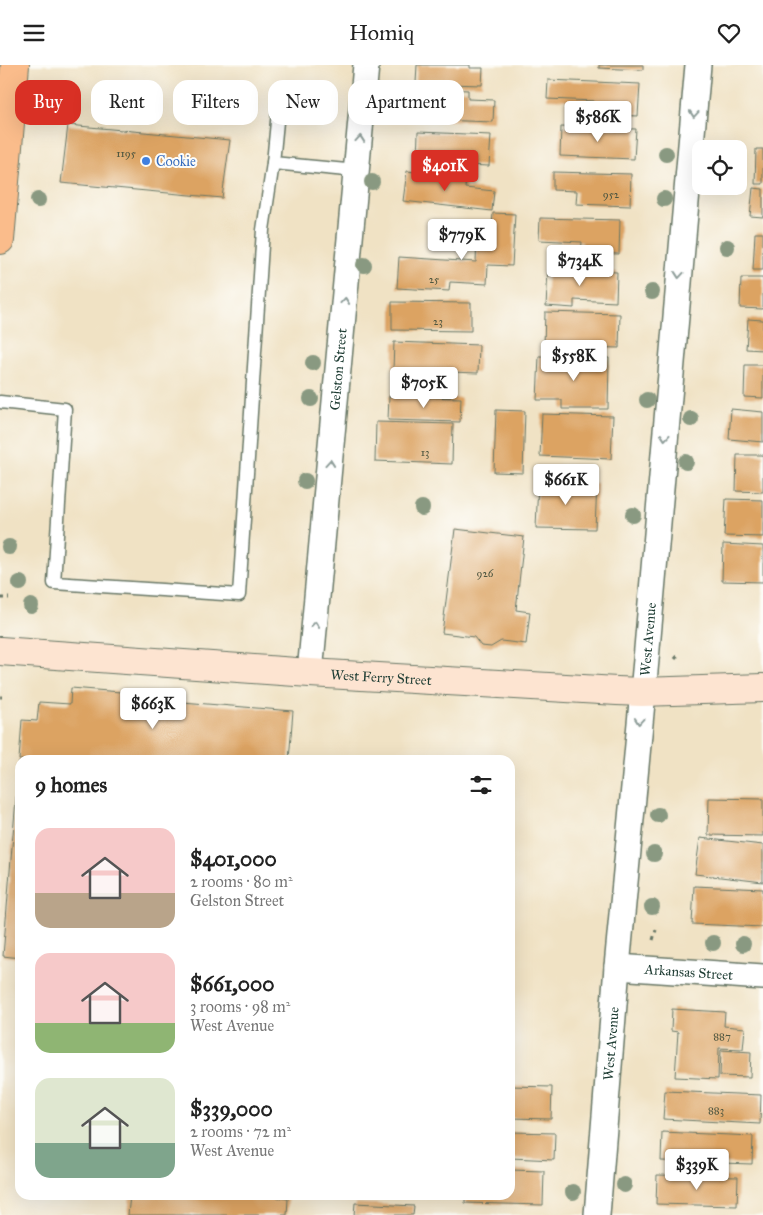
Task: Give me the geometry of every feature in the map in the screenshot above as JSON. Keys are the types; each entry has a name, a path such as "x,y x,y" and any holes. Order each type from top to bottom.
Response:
{"main road":[{"path":"0,240 15,65"}],"street":[{"name":"Gelston Street","path":"310,673 366,65"},
{"name":"West Avenue","path":"597,1215 617,967 698,65"},
{"name":"West Ferry Street","path":"0,651 310,673 642,692 763,688"},
{"name":"Arkansas Street","path":"617,967 763,977"}],"lane":[{"path":"0,403 65,409 54,583 240,595 263,230 277,125"},
{"path":"273,163 357,171"}],"path":[{"path":"0,598 9,598"},
{"path":"675,659 680,653"},
{"path":"653,940 656,930"}],"building":[{"path":"417,65 470,65 470,68 483,68 482,85 464,84 464,80 416,80"},
{"path":"599,65 643,65 643,70 599,68"},
{"path":"548,80 640,84 638,116 594,114 594,101 547,99"},
{"path":"464,90 468,90 468,99 494,100 493,122 464,121"},
{"name":"Cookie","path":"68,125 230,140 222,198 61,183"},
{"path":"561,127 636,129 634,159 560,156"},
{"path":"418,132 491,135 489,166 417,163"},
{"path":"756,149 763,149 763,184 755,184"},
{"path":"407,171 466,178 465,188 494,191 492,211 403,201"},
{"path":"553,172 631,174 630,206 576,204 577,191 553,190"},
{"path":"753,188 763,189 763,217 750,216"},
{"path":"493,213 515,214 512,266 488,265 487,284 450,282 449,291 397,288 399,257 476,262 477,238 491,239"},
{"path":"540,218 620,220 619,254 581,253 582,242 539,240"},
{"path":"755,233 763,233 763,270 753,270"},
{"path":"548,270 617,272 616,302 574,300 574,308 546,306"},
{"path":"741,278 763,278 763,309 740,308"},
{"path":"392,302 471,303 471,331 392,330"},
{"path":"545,312 620,314 619,348 544,346"},
{"path":"748,319 763,320 763,350 746,349"},
{"path":"394,342 479,345 478,373 393,370"},
{"path":"539,356 609,358 608,409 562,409 562,400 537,400"},
{"path":"745,365 763,365 763,398 744,397"},
{"path":"389,396 461,398 460,422 388,420"},
{"path":"731,409 763,412 763,442 729,439"},
{"path":"496,410 525,411 523,473 494,472"},
{"path":"542,414 613,416 611,459 540,456"},
{"path":"376,422 453,424 452,464 375,461"},
{"path":"737,455 763,455 763,492 736,491"},
{"path":"538,482 597,483 595,529 536,528"},
{"path":"726,499 763,500 763,537 724,536"},
{"path":"455,529 524,537 516,610 530,612 526,644 501,641 491,647 481,646 474,637 442,633"},
{"path":"723,544 763,546 763,582 722,581"},
{"path":"71,688 170,696 170,701 293,711 289,755 19,755 22,720 37,721 39,702 70,704"},
{"path":"709,798 763,799 763,836 708,835"},
{"path":"15,810 15,957 3,956"},
{"path":"700,838 763,845 763,882 695,874"},
{"path":"694,886 763,889 763,927 692,924"},
{"path":"672,1009 725,1012 724,1026 745,1028 743,1049 719,1048 718,1079 675,1077 678,1032 671,1031"},
{"path":"721,1050 751,1052 750,1077 720,1076"},
{"path":"515,1086 552,1087 551,1119 515,1118"},
{"path":"665,1091 761,1095 760,1124 663,1119"},
{"path":"515,1132 555,1133 554,1160 515,1158"},
{"path":"662,1132 753,1136 752,1164 661,1161"},
{"path":"515,1170 544,1171 543,1205 465,1203 465,1200 515,1200"},
{"path":"657,1175 738,1177 737,1206 656,1204"},
{"path":"130,1200 288,1200 287,1215 128,1215"},
{"path":"355,1203 414,1206 413,1215 354,1215"}],"place":[{"name":"Cookie","path":"146,161"}]}
